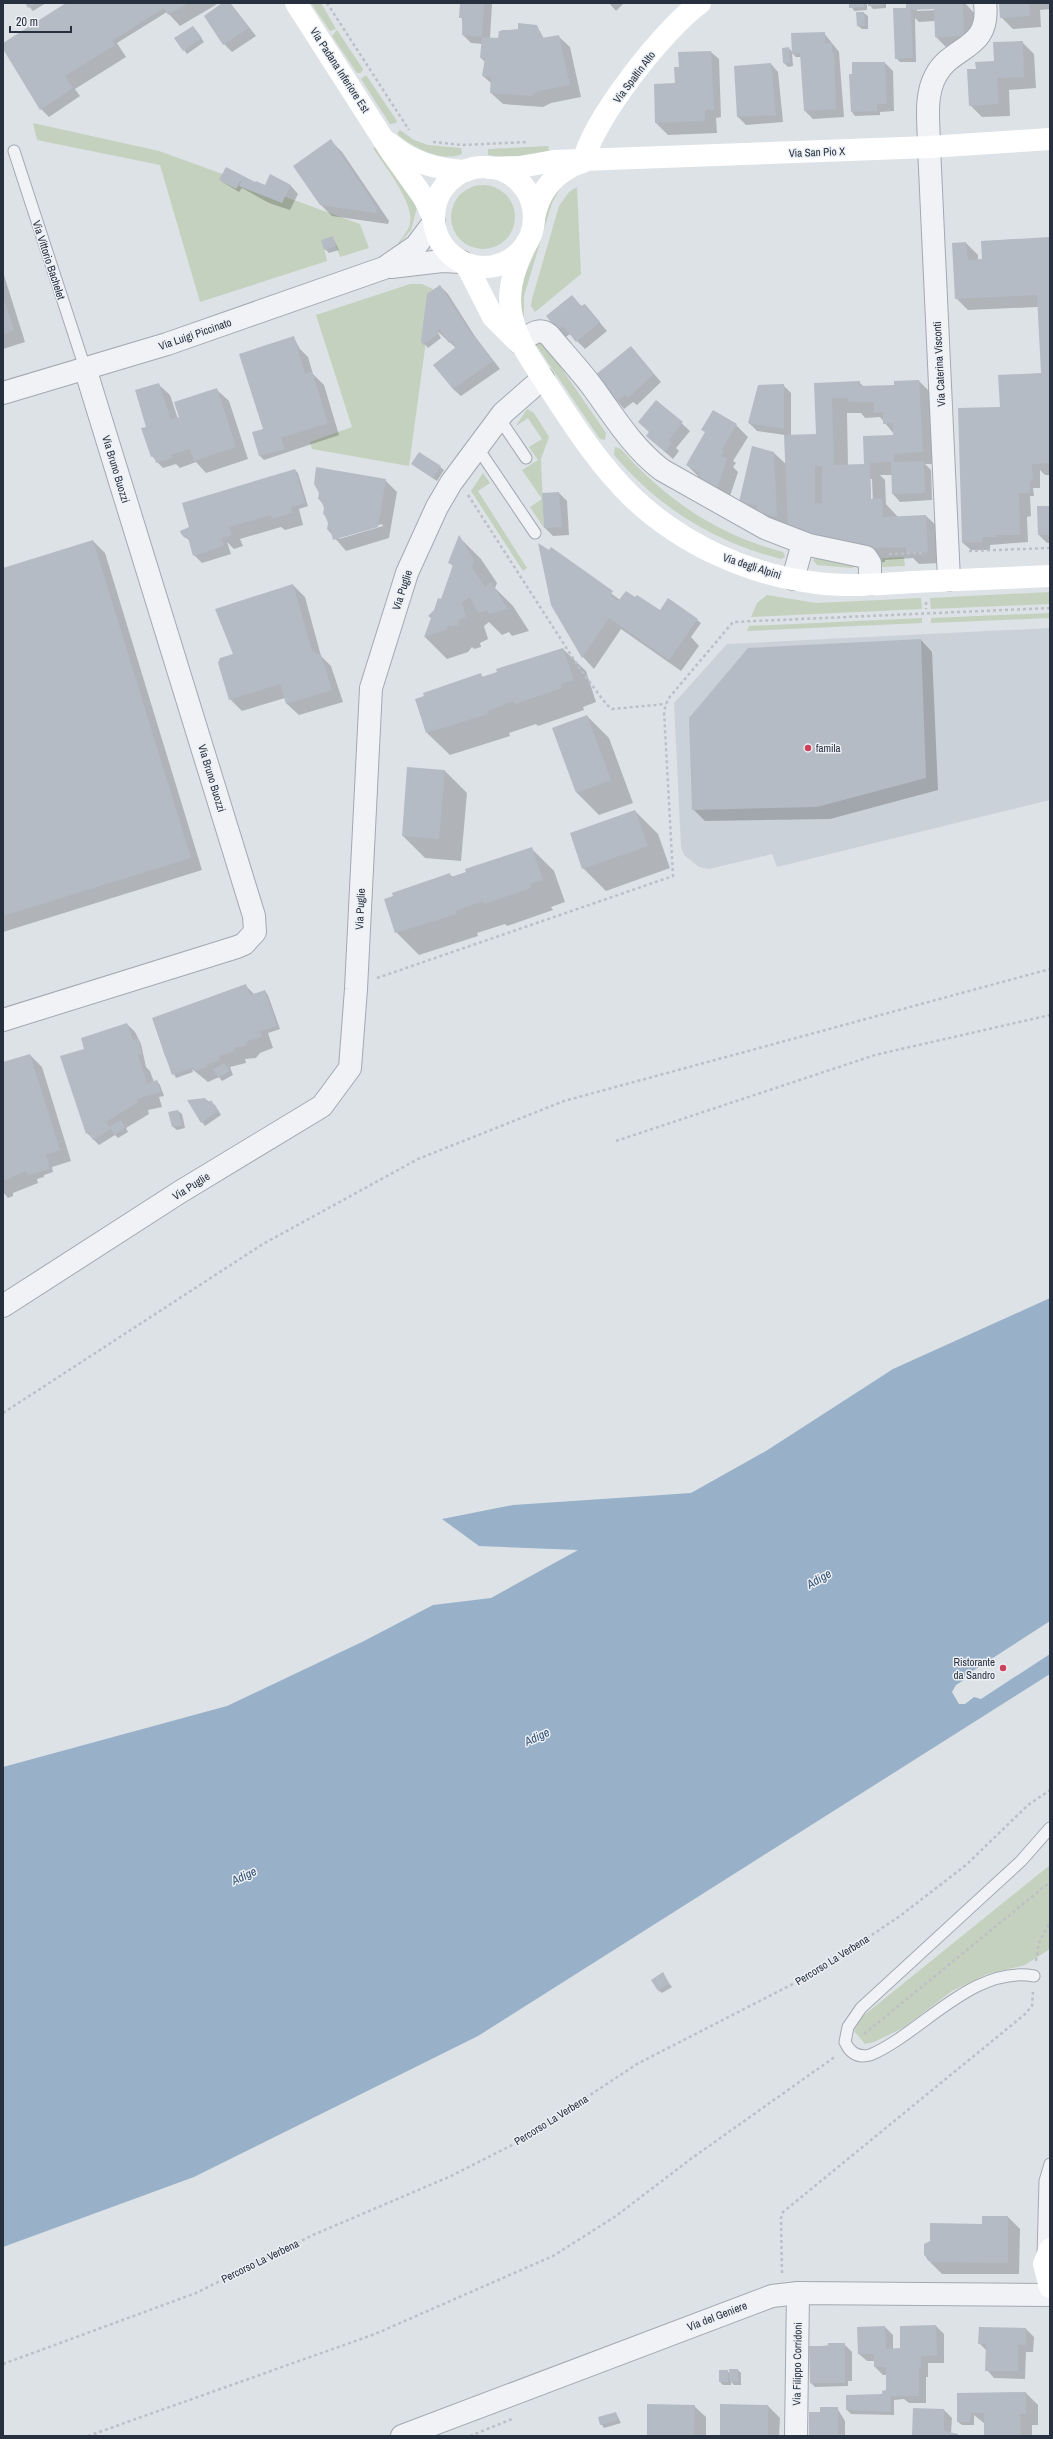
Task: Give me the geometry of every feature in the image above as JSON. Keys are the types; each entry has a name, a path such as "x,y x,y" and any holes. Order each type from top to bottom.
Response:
{"street":[{"name":"Via Padana Inferiore Est","path":"296,3 424,198 434,221"},
{"name":"Via Spaltin Alto","path":"583,162 590,139 634,74 655,48 700,3"},
{"name":"Via Caterina Visconti","path":"949,580 929,147 929,91 936,74 944,63 968,48 977,39 985,22 985,3"},
{"name":"Via Padana Inferiore Est","path":"383,136 391,144 418,161 437,168 466,171"},
{"name":"Via San Pio X","path":"488,168 520,167 554,162 929,147 1050,139"},
{"name":"Via San Pio X","path":"534,218 540,198 550,183 565,169 583,162"},
{"path":"488,168 511,175 523,187 531,201 534,218 530,236 520,252 503,263 484,267 463,263 443,245 434,221 435,209 442,190 453,178 466,171 488,168"},
{"name":"Via Luigi Piccinato","path":"384,268 416,246 434,221"},
{"name":"Via degli Alpini","path":"526,244 513,272 509,297 512,320 522,345 600,460 622,486 647,510 680,534 718,555 757,570 793,579 820,583 870,584 1050,576"},
{"name":"Via Luigi Piccinato","path":"3,393 166,344 384,268 442,261 463,263"},
{"name":"Via degli Alpini","path":"463,263 493,317 522,345"},
{"path":"522,345 537,331 543,331 549,335 581,372 625,434 642,453 662,470 747,519 803,542 828,550 863,556 869,560 870,584"},
{"name":"Via Bruno Buozzi","path":"3,1020 237,947 248,941 255,932 254,916 85,368"},
{"name":"Via Puglie","path":"3,1306 180,1192 322,1106 350,1068 356,985 371,688 407,573 438,507 477,447 499,418 509,406 543,378"},
{"path":"793,579 803,542"},
{"path":"1047,2256 1050,2287"},
{"name":"Via del Geniere","path":"402,2436 772,2296 798,2293 1050,2295"},
{"name":"Via Filippo Corridoni","path":"796,2436 798,2293"}],"lane":[{"name":"Via Vittorio Bachelet","path":"14,151 85,368"},
{"path":"499,418 526,458"},
{"path":"477,447 535,533"},
{"path":"1034,1976 1009,1976 976,1988 952,2001 870,2055 857,2055 852,2052 845,2042 848,2027 861,2008 1021,1860 1050,1828"},
{"path":"1047,2256 1042,2252 1045,2180 1050,2164"}],"path":[{"path":"327,3 403,122 414,135"},
{"path":"426,140 462,145 531,142"},
{"path":"463,496 466,491 580,669 606,704 612,709 666,704"},
{"path":"967,551 1050,548"},
{"path":"863,556 931,553"},
{"path":"356,985 673,876 664,711 668,699 733,622 1050,608"},
{"path":"3,1413 263,1244 418,1159 564,1101 1050,969"},
{"path":"616,1141 875,1055 1050,1015"},
{"name":"Percorso La Verbena","path":"3,2364 196,2293 313,2235 451,2176 522,2140 637,2064 818,1971 900,1916 960,1870 1028,1805 1050,1790"},
{"path":"863,2035 1050,1882"},
{"path":"782,2274 781,2218 783,2212 1029,2010 1033,2002 1034,1976 1040,1943 1050,1922"},
{"path":"88,2436 375,2334 553,2256 616,2216 692,2158 839,2054"}],"shaded area":[{"path":"1050,628 1050,800 777,867 772,854 709,869 699,867 684,855 681,847 674,703 727,644"}],"green space":[{"path":"311,3 321,3 336,29 330,31"},
{"path":"337,30 363,69 361,73 357,73 332,36"},
{"path":"366,75 397,121 396,123 390,124 361,79"},
{"path":"33,123 159,151 360,224 369,248 340,257 333,237 322,240 327,261 200,302 160,165 37,140"},
{"path":"400,130 414,140 428,145 461,148 462,154 446,156 428,152 403,139 397,134"},
{"path":"548,146 550,154 503,157 488,155 488,149"},
{"path":"375,147 405,186 417,208 411,230 396,247 409,227 410,215 404,196 373,148"},
{"path":"477,185 489,185 506,194 513,205 515,217 513,229 506,240 489,249 477,249 465,244 456,235 451,223 451,211 456,199 465,190"},
{"path":"577,187 581,274 535,312 531,306 532,299 559,206 569,192"},
{"path":"560,189 552,203 524,296 524,318 520,298 521,288 540,239 551,200"},
{"path":"410,284 422,284 433,289 409,466 312,449 310,442 352,427 316,315"},
{"path":"542,340 606,433 605,440 600,439 536,345 535,342"},
{"path":"527,409 534,413 549,437 541,459 544,528 530,507 542,499 522,470 538,460 529,447 542,439 528,418 516,426"},
{"path":"615,447 621,449 656,484 694,513 736,536 783,552 785,557 781,559 756,552 711,533 689,520 669,507 631,474 614,455"},
{"path":"483,473 490,483 478,491 527,568 523,571 471,491"},
{"path":"817,557 856,566 852,568 817,565 813,560"},
{"path":"904,557 905,566 882,567 882,558"},
{"path":"1050,592 1050,604 931,609 930,598"},
{"path":"767,595 816,603 921,598 922,609 751,617 757,603"},
{"path":"1050,613 1050,618 931,623 931,618"},
{"path":"922,618 922,623 747,631 749,626"},
{"path":"1050,1865 1050,1948 1047,1951 1025,1965 987,1974 952,1991 903,2028 874,2042 865,2044 854,2031 863,2016"}],"water":[{"name":"Adige","path":"1050,1298 1050,1674 478,2036 194,2177 3,2247 3,1767 227,1706 364,1641 433,1605 491,1598 578,1550 479,1546 442,1519 513,1505 691,1493 766,1451 893,1369"}],"pier":[{"name":"Ristorante da Sandro","path":"1050,1621 1050,1654 981,1699 974,1697 965,1704 959,1704 952,1692 956,1685 964,1680 965,1676"}],"building":[{"path":"25,3 36,3 28,8"},
{"path":"66,3 189,3 168,15 164,8 112,41 115,45 65,76 73,88 40,110 3,49 3,43"},
{"path":"222,3 230,3 249,28 223,45 204,16"},
{"path":"460,3 484,3 482,37 462,35 463,18 459,18"},
{"path":"849,3 864,3 864,7 849,8"},
{"path":"868,3 883,3 883,5 868,6"},
{"path":"906,3 963,3 964,36 935,37 934,9 911,10 913,58 895,59 893,8 906,8"},
{"path":"999,3 1029,3 1030,16 1000,18"},
{"path":"856,12 864,12 865,26 857,26"},
{"path":"518,23 537,25 542,38 559,35 570,85 539,91 531,96 490,93 491,77 482,76 485,58 480,58 482,37 498,38 499,31 518,29"},
{"path":"193,26 202,38 183,51 174,38"},
{"path":"825,32 825,43 832,43 832,52 834,52 836,109 804,111 800,53 792,54 791,33"},
{"path":"1023,41 1024,77 997,78 999,104 969,106 967,69 976,69 975,62 994,61 993,42"},
{"path":"789,47 790,63 783,63 782,48"},
{"path":"711,51 714,110 705,110 705,121 655,123 654,84 675,83 674,67 679,67 678,52"},
{"path":"852,62 885,62 887,104 877,104 877,111 851,112 849,74 852,74"},
{"path":"771,63 776,115 737,117 734,66"},
{"path":"331,139 377,208 376,213 320,205 293,166"},
{"path":"226,167 255,182 256,181 265,185 270,174 291,185 282,203 239,186 242,179 236,189 219,180"},
{"path":"333,236 336,246 324,250 321,240"},
{"path":"1050,237 1050,463 1032,464 1033,481 1030,481 1030,493 1019,493 1020,535 996,535 996,537 982,537 983,542 962,543 958,408 1000,407 998,375 1041,373 1037,295 955,299 952,243 966,242 968,260 982,259 981,241"},
{"path":"440,285 473,336 474,335 493,361 453,389 433,365 456,347 452,341 449,343 439,329 436,332 438,334 423,345 421,341 427,294"},
{"path":"572,295 581,306 585,304 600,322 576,342 563,326 558,330 546,316"},
{"path":"3,297 14,330 3,334"},
{"path":"294,336 305,374 312,372 328,423 281,438 285,449 259,456 252,432 263,429 239,354"},
{"path":"631,346 654,374 628,398 625,395 616,402 594,376"},
{"path":"919,380 923,452 894,454 894,462 924,461 925,493 892,494 891,462 870,463 871,499 882,498 883,517 926,515 928,552 906,553 906,547 874,548 874,551 788,529 784,435 816,434 814,383 860,381 860,386 894,385 894,381","holes":["832,398 848,398 849,402 874,402 874,413 883,412 883,424 893,423 893,435 863,436 864,464 834,465","815,466 822,466 822,503 815,503"]},
{"path":"159,383 171,420 179,417 174,402 217,388 236,447 194,461 190,449 171,455 172,458 156,463 154,455 151,457 141,428 146,427 135,390"},
{"path":"784,384 784,429 748,423 758,385"},
{"path":"656,400 683,422 669,440 672,443 665,452 646,436 649,432 638,422"},
{"path":"713,410 737,424 722,449 724,451 721,456 727,459 717,489 698,477 700,473 686,465 705,432 701,430"},
{"path":"752,446 774,452 777,517 756,513 757,506 739,502"},
{"path":"419,452 441,466 433,478 411,464"},
{"path":"316,467 386,479 378,527 333,540 330,529 327,530 328,523 325,515 323,514 324,508 321,500 318,499 319,493 314,484"},
{"path":"295,469 305,503 291,507 292,513 272,519 271,515 229,527 232,535 221,538 224,546 193,556 188,538 185,538 180,531 189,527 182,503"},
{"path":"559,492 562,527 544,528 542,493"},
{"path":"1037,506 1050,506 1050,535 1038,535"},
{"path":"459,535 474,560 472,567 485,587 491,582 508,609 489,614 487,610 478,613 470,597 462,603 466,617 458,620 459,625 451,627 450,624 446,630 424,637 431,618 428,616 434,610 438,598 441,599 453,565 448,563"},
{"path":"93,540 191,858 3,916 3,568"},
{"path":"538,543 549,550 551,547 613,591 610,595 618,601 626,591 635,597 637,595 660,610 668,598 698,619 669,660 609,618 582,658 551,605"},
{"path":"293,584 312,651 321,655 332,690 286,704 280,684 229,700 218,663 220,658 233,654 215,609"},
{"name":"famila","path":"921,639 926,778 817,807 692,810 689,718 748,648"},
{"path":"563,648 574,680 561,684 562,688 515,704 514,701 487,711 488,714 426,733 415,699 424,696 423,693 481,673 482,677 497,672 496,669"},
{"path":"587,715 611,780 576,793 552,728"},
{"path":"407,767 445,770 439,839 402,836"},
{"path":"635,810 648,846 582,869 570,833"},
{"path":"532,847 543,880 530,884 531,888 484,904 483,901 455,911 457,914 395,933 384,899 393,896 392,893 450,873 451,877 466,872 465,869"},
{"path":"246,984 250,995 265,990 277,1026 260,1031 262,1037 248,1041 244,1047 234,1047 235,1051 219,1056 220,1060 206,1065 207,1067 195,1071 194,1067 172,1075 152,1018"},
{"path":"127,1023 133,1040 138,1039 142,1054 138,1055 147,1083 157,1080 161,1092 137,1099 138,1102 106,1122 109,1127 121,1120 125,1128 114,1135 111,1129 93,1140 89,1132 86,1134 60,1056 84,1049 81,1038"},
{"path":"30,1054 60,1150 46,1154 50,1169 28,1175 26,1171 3,1181 3,1062"},
{"path":"225,1063 230,1071 218,1078 213,1069"},
{"path":"205,1098 208,1103 211,1100 218,1111 201,1123 187,1100"},
{"path":"178,1110 182,1125 172,1127 168,1112"},
{"path":"663,1972 669,1983 658,1991 651,1980"},
{"path":"982,2216 1008,2216 1008,2263 930,2262 930,2260 924,2255 924,2244 930,2241 930,2223 982,2224"},
{"path":"936,2325 937,2355 921,2356 921,2369 919,2369 919,2396 891,2396 891,2412 846,2410 846,2395 882,2394 882,2391 886,2390 886,2367 874,2367 874,2354 858,2354 857,2327 885,2326 886,2349 900,2348 900,2326"},
{"path":"979,2327 1026,2328 1026,2345 1018,2345 1018,2371 985,2371 986,2344 978,2344"},
{"path":"828,2343 845,2343 845,2383 810,2383 809,2346 828,2346"},
{"path":"729,2369 738,2369 738,2382 730,2382"},
{"path":"719,2370 728,2370 728,2382 719,2382"},
{"path":"1026,2392 1026,2414 1020,2414 1021,2436 984,2436 984,2413 971,2413 970,2422 957,2422 957,2393"},
{"path":"647,2404 695,2405 694,2436 647,2436"},
{"path":"720,2404 768,2405 768,2436 720,2436"},
{"path":"820,2407 838,2407 838,2434 844,2434 844,2436 809,2436 809,2412 820,2412"},
{"path":"913,2408 944,2409 944,2431 958,2434 958,2436 912,2436"},
{"path":"616,2412 618,2420 600,2425 598,2417"}],"place":[{"name":"famila","path":"808,748"},
{"name":"Ristorante da Sandro","path":"1003,1668"}]}
